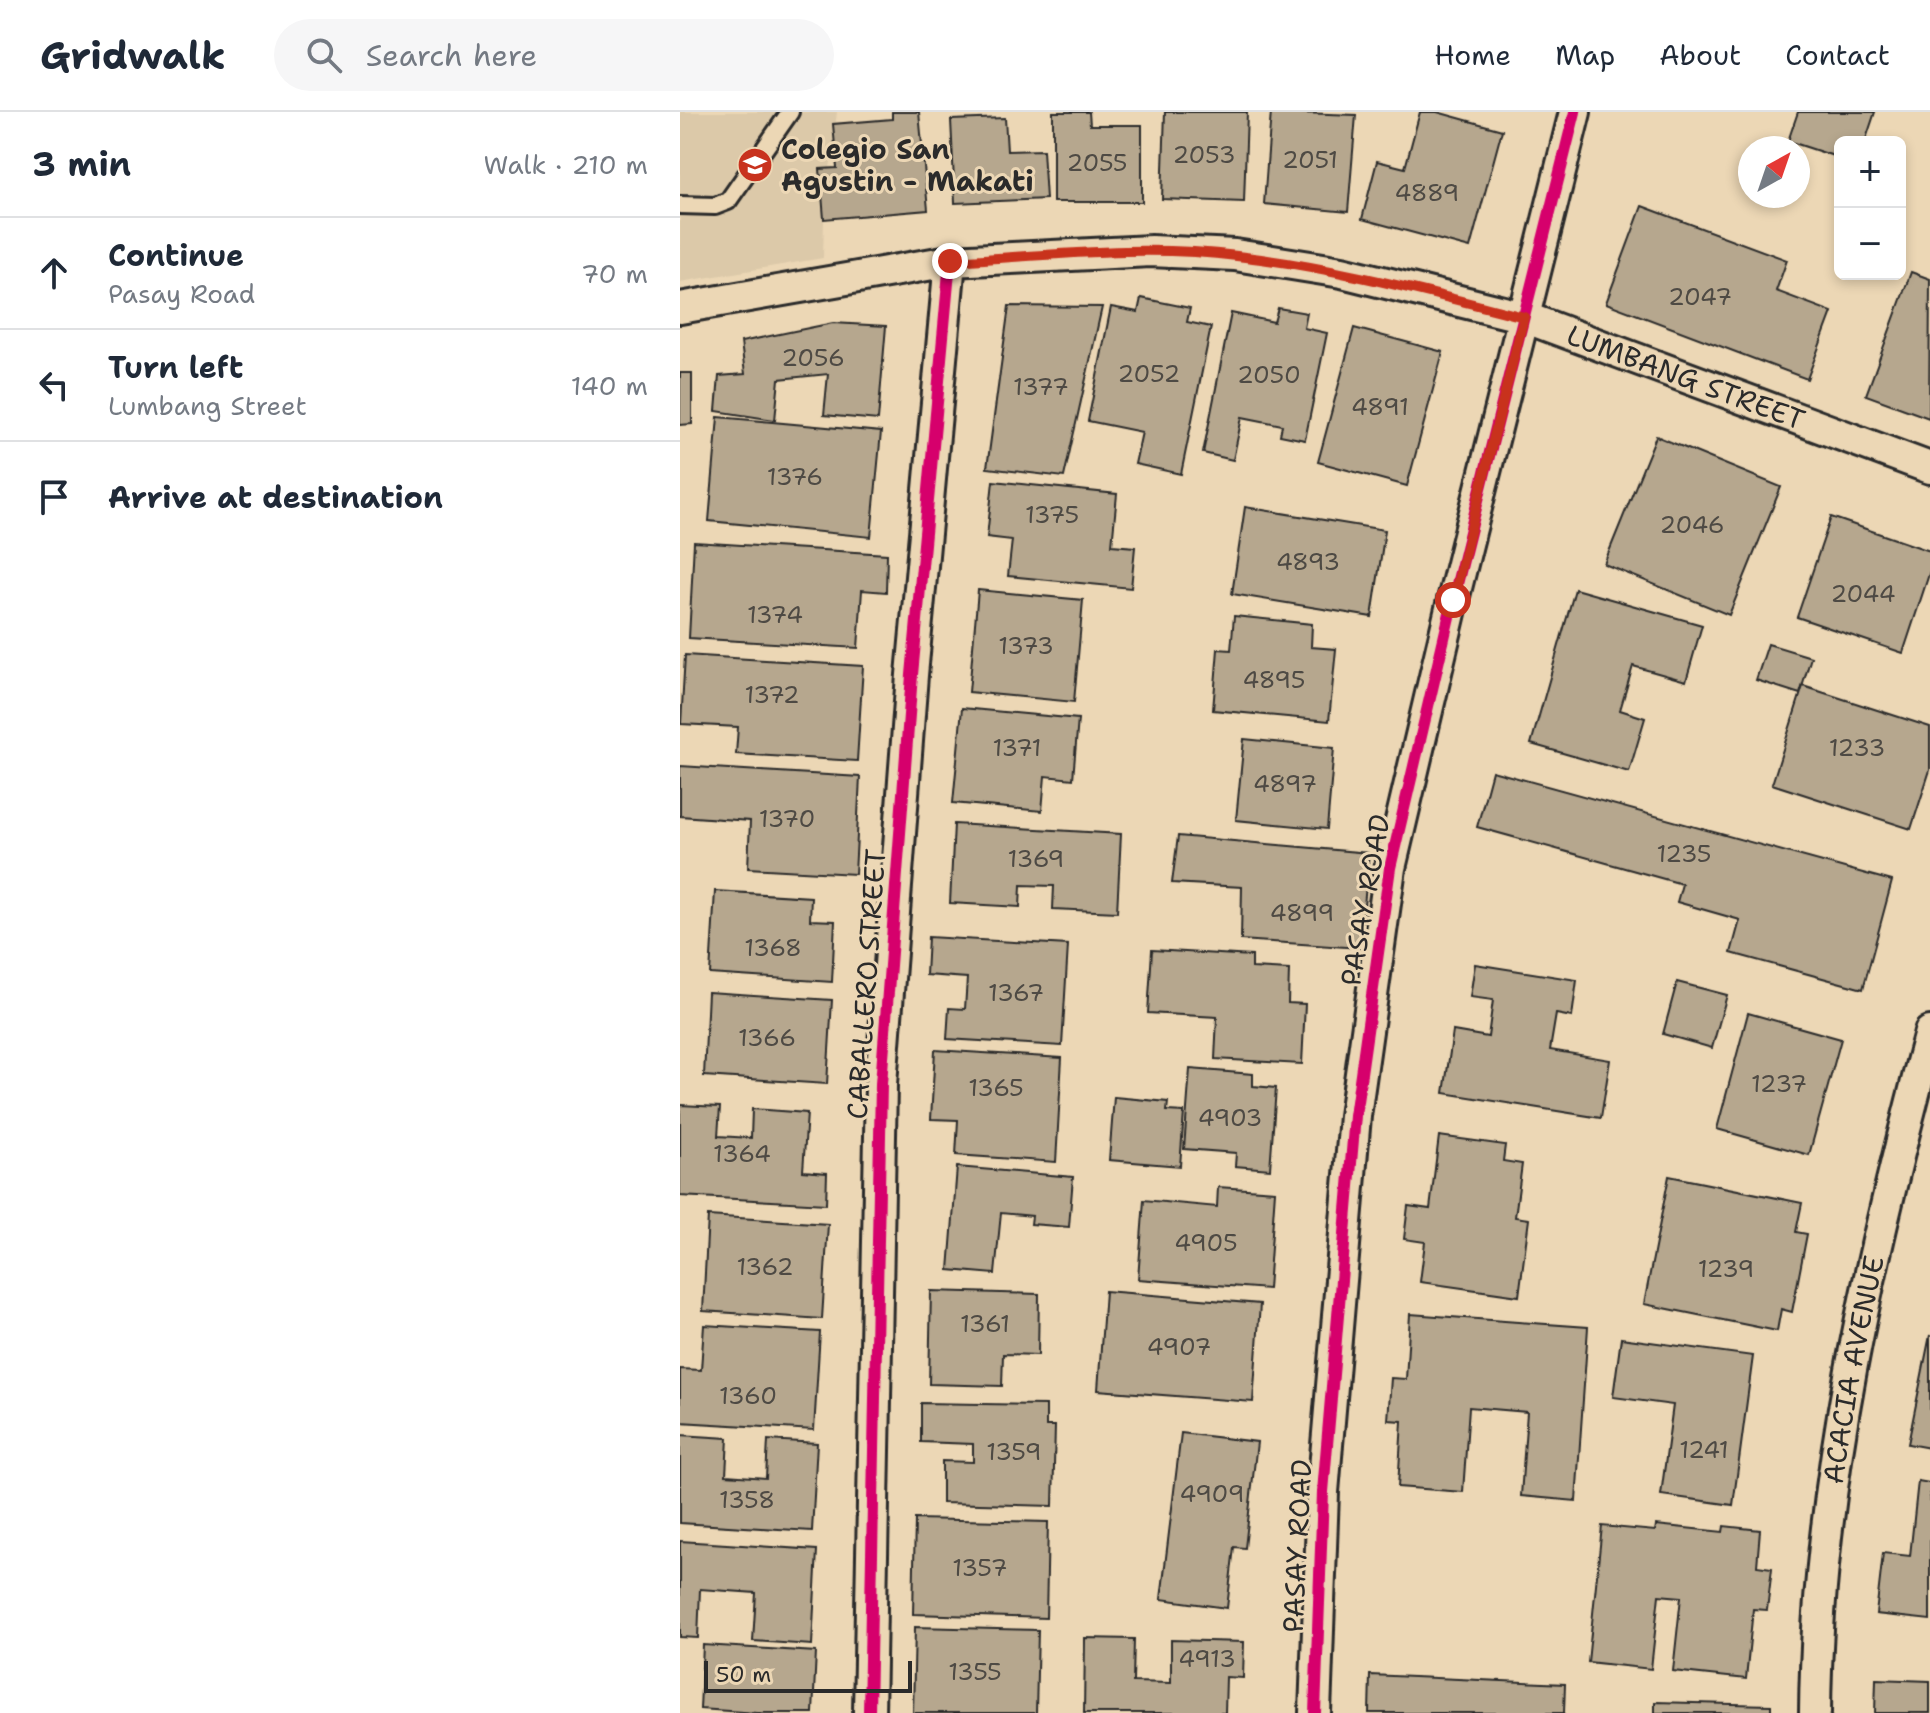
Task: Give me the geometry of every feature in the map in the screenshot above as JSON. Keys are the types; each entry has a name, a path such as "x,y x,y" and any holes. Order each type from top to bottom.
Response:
{"street":[{"name":"PASAY ROAD","path":"1315,1713 1323,1492 1355,1116 1390,868 1453,600 1575,112"},
{"name":"LUMBANG STREET","path":"680,308 950,261 1151,251 1235,255 1342,272 1524,317 1930,468"},
{"name":"CABALLERO STREET","path":"869,1713 881,1084 912,675 950,261"},
{"name":"ACACIA AVENUE","path":"1815,1713 1823,1549 1855,1343 1906,1121 1930,1032"}],"lane":[{"path":"680,205 715,206 728,201 790,112"}],"shaded area":[{"name":"Colegio San Agustin - Makati","path":"680,112 837,112 824,219 823,258 680,282"}],"building":[{"path":"892,112 919,112 928,210 824,219 820,169 837,168 833,124 892,119"},
{"path":"1053,112 1089,112 1090,125 1142,125 1142,202 1053,202"},
{"path":"1165,112 1247,112 1244,202 1162,199"},
{"path":"1271,112 1356,115 1348,212 1264,204"},
{"path":"1420,112 1437,112 1502,130 1470,248 1362,219 1377,161 1405,168"},
{"path":"1798,112 1875,112 1867,136 1834,136 1834,156 1810,148 1810,136 1790,136"},
{"path":"1005,118 1007,151 1043,150 1046,199 955,203 951,120"},
{"path":"1642,206 1787,260 1776,291 1832,312 1807,379 1606,303"},
{"path":"1911,272 1930,279 1929,418 1866,395"},
{"path":"1141,298 1190,308 1187,322 1211,327 1181,474 1135,464 1142,432 1088,421 1111,307 1138,312"},
{"path":"1009,306 1102,307 1064,477 987,468"},
{"path":"1278,308 1307,313 1304,328 1327,333 1305,440 1280,435 1282,425 1242,417 1233,460 1203,453 1231,313 1274,322"},
{"path":"833,323 886,326 878,420 824,415 828,374 779,379 775,420 716,411 719,376 745,374 741,342"},
{"path":"1354,328 1443,352 1407,486 1318,462"},
{"path":"680,373 692,373 692,424 680,425"},
{"path":"718,417 881,432 871,537 709,521"},
{"path":"1656,436 1781,487 1729,615 1604,564"},
{"path":"993,481 1117,494 1112,545 1135,547 1131,588 1008,576 1012,540 987,537"},
{"path":"1245,507 1385,530 1372,617 1232,594"},
{"path":"1831,517 1930,551 1930,571 1903,653 1797,617"},
{"path":"694,542 887,554 886,592 862,590 858,648 689,638"},
{"path":"1575,589 1702,625 1686,681 1633,666 1620,710 1645,718 1629,772 1531,744"},
{"path":"978,590 1083,600 1074,702 969,692"},
{"path":"1234,616 1312,624 1311,647 1336,649 1329,721 1213,710 1218,649 1231,650"},
{"path":"1768,644 1811,657 1800,694 1756,680"},
{"path":"685,655 863,666 857,761 736,754 738,727 681,724"},
{"path":"1803,686 1930,727 1930,770 1911,829 1772,784"},
{"path":"962,708 1078,719 1073,779 1045,776 1042,811 953,803"},
{"path":"1244,739 1334,748 1327,829 1236,820"},
{"path":"680,766 860,777 855,874 748,868 750,821 680,816"},
{"path":"1492,771 1892,881 1863,989 1731,953 1740,920 1677,902 1682,884 1477,827"},
{"path":"954,824 1121,834 1117,912 1053,909 1054,886 1021,885 1020,907 950,903"},
{"path":"1178,836 1369,853 1360,948 1241,940 1242,887 1172,883"},
{"path":"715,891 811,897 810,920 835,921 832,982 710,974"},
{"path":"928,937 1068,945 1062,1046 947,1039 949,1008 965,1009 967,978 926,975"},
{"path":"1152,950 1252,956 1252,968 1289,970 1288,1003 1305,1004 1302,1064 1215,1059 1217,1017 1148,1013"},
{"path":"1475,964 1577,980 1572,1017 1556,1014 1550,1050 1610,1060 1601,1118 1444,1093 1453,1031 1488,1037 1493,1000 1470,997"},
{"path":"1677,982 1727,995 1712,1048 1663,1034"},
{"path":"708,992 832,1000 827,1084 704,1076"},
{"path":"1748,1013 1841,1039 1809,1155 1717,1129"},
{"path":"935,1050 1062,1058 1056,1162 956,1155 958,1120 931,1119"},
{"path":"1190,1069 1253,1074 1253,1086 1276,1088 1270,1169 1235,1166 1236,1153 1184,1149"},
{"path":"1114,1097 1168,1102 1167,1111 1184,1112 1180,1166 1109,1160"},
{"path":"680,1105 720,1107 718,1136 751,1138 752,1109 807,1113 803,1171 827,1173 826,1204 680,1196"},
{"path":"1439,1136 1505,1145 1503,1161 1522,1164 1515,1217 1529,1219 1519,1296 1420,1282 1425,1242 1404,1239 1408,1206 1430,1209"},
{"path":"957,1167 1073,1177 1069,1227 1031,1224 1032,1216 1001,1213 995,1274 949,1270"},
{"path":"1669,1176 1802,1203 1796,1232 1807,1234 1792,1312 1781,1309 1777,1331 1644,1304"},
{"path":"1218,1187 1275,1191 1268,1289 1138,1279 1144,1200 1217,1207"},
{"path":"708,1216 828,1224 822,1319 703,1311"},
{"path":"931,1291 1039,1294 1038,1355 1003,1354 1002,1386 929,1384"},
{"path":"1105,1291 1260,1304 1253,1402 1098,1390"},
{"path":"1410,1314 1588,1327 1576,1501 1521,1496 1527,1412 1469,1407 1463,1492 1398,1487 1402,1421 1388,1420 1391,1378 1406,1379"},
{"path":"704,1325 820,1332 814,1430 680,1422 680,1369 701,1370"},
{"path":"1930,1335 1930,1448 1908,1444"},
{"path":"1621,1338 1753,1356 1733,1505 1661,1495 1673,1405 1613,1397"},
{"path":"921,1403 1046,1405 1046,1426 1055,1426 1053,1506 942,1503 942,1461 973,1462 973,1444 921,1442"},
{"path":"1181,1433 1257,1442 1245,1548 1234,1547 1227,1608 1161,1599"},
{"path":"680,1435 728,1438 726,1475 766,1478 768,1440 817,1443 812,1531 680,1523"},
{"path":"1918,1481 1930,1483 1930,1620 1876,1614 1883,1553 1910,1556"},
{"path":"915,1519 1048,1522 1046,1618 913,1614"},
{"path":"1656,1525 1723,1532 1724,1526 1760,1530 1757,1566 1772,1568 1767,1610 1753,1609 1746,1679 1673,1671 1681,1597 1659,1595 1651,1669 1588,1662 1602,1526 1655,1531"},
{"path":"680,1541 817,1550 812,1645 753,1641 756,1593 700,1589 698,1638 680,1637"},
{"path":"915,1627 1038,1630 1036,1713 913,1713"},
{"path":"1085,1638 1134,1639 1133,1682 1171,1683 1171,1640 1244,1642 1243,1678 1226,1677 1225,1713 1084,1713"},
{"path":"703,1645 816,1652 813,1713 700,1709"},
{"path":"1370,1675 1565,1684 1564,1713 1369,1713"},
{"path":"1876,1679 1930,1681 1930,1713 1875,1713"},
{"path":"1655,1702 1771,1705 1771,1713 1655,1713"}],"cycle path":[{"path":"1315,1713 1323,1492 1355,1116 1390,868 1453,600 1575,112"},
{"path":"869,1713 881,1084 912,675 950,261"}],"place":[{"name":"Colegio San Agustin - Makati","path":"755,165"}],"route":[{"path":"950,261 1151,251 1235,255 1342,272 1524,317 1453,600"}]}
